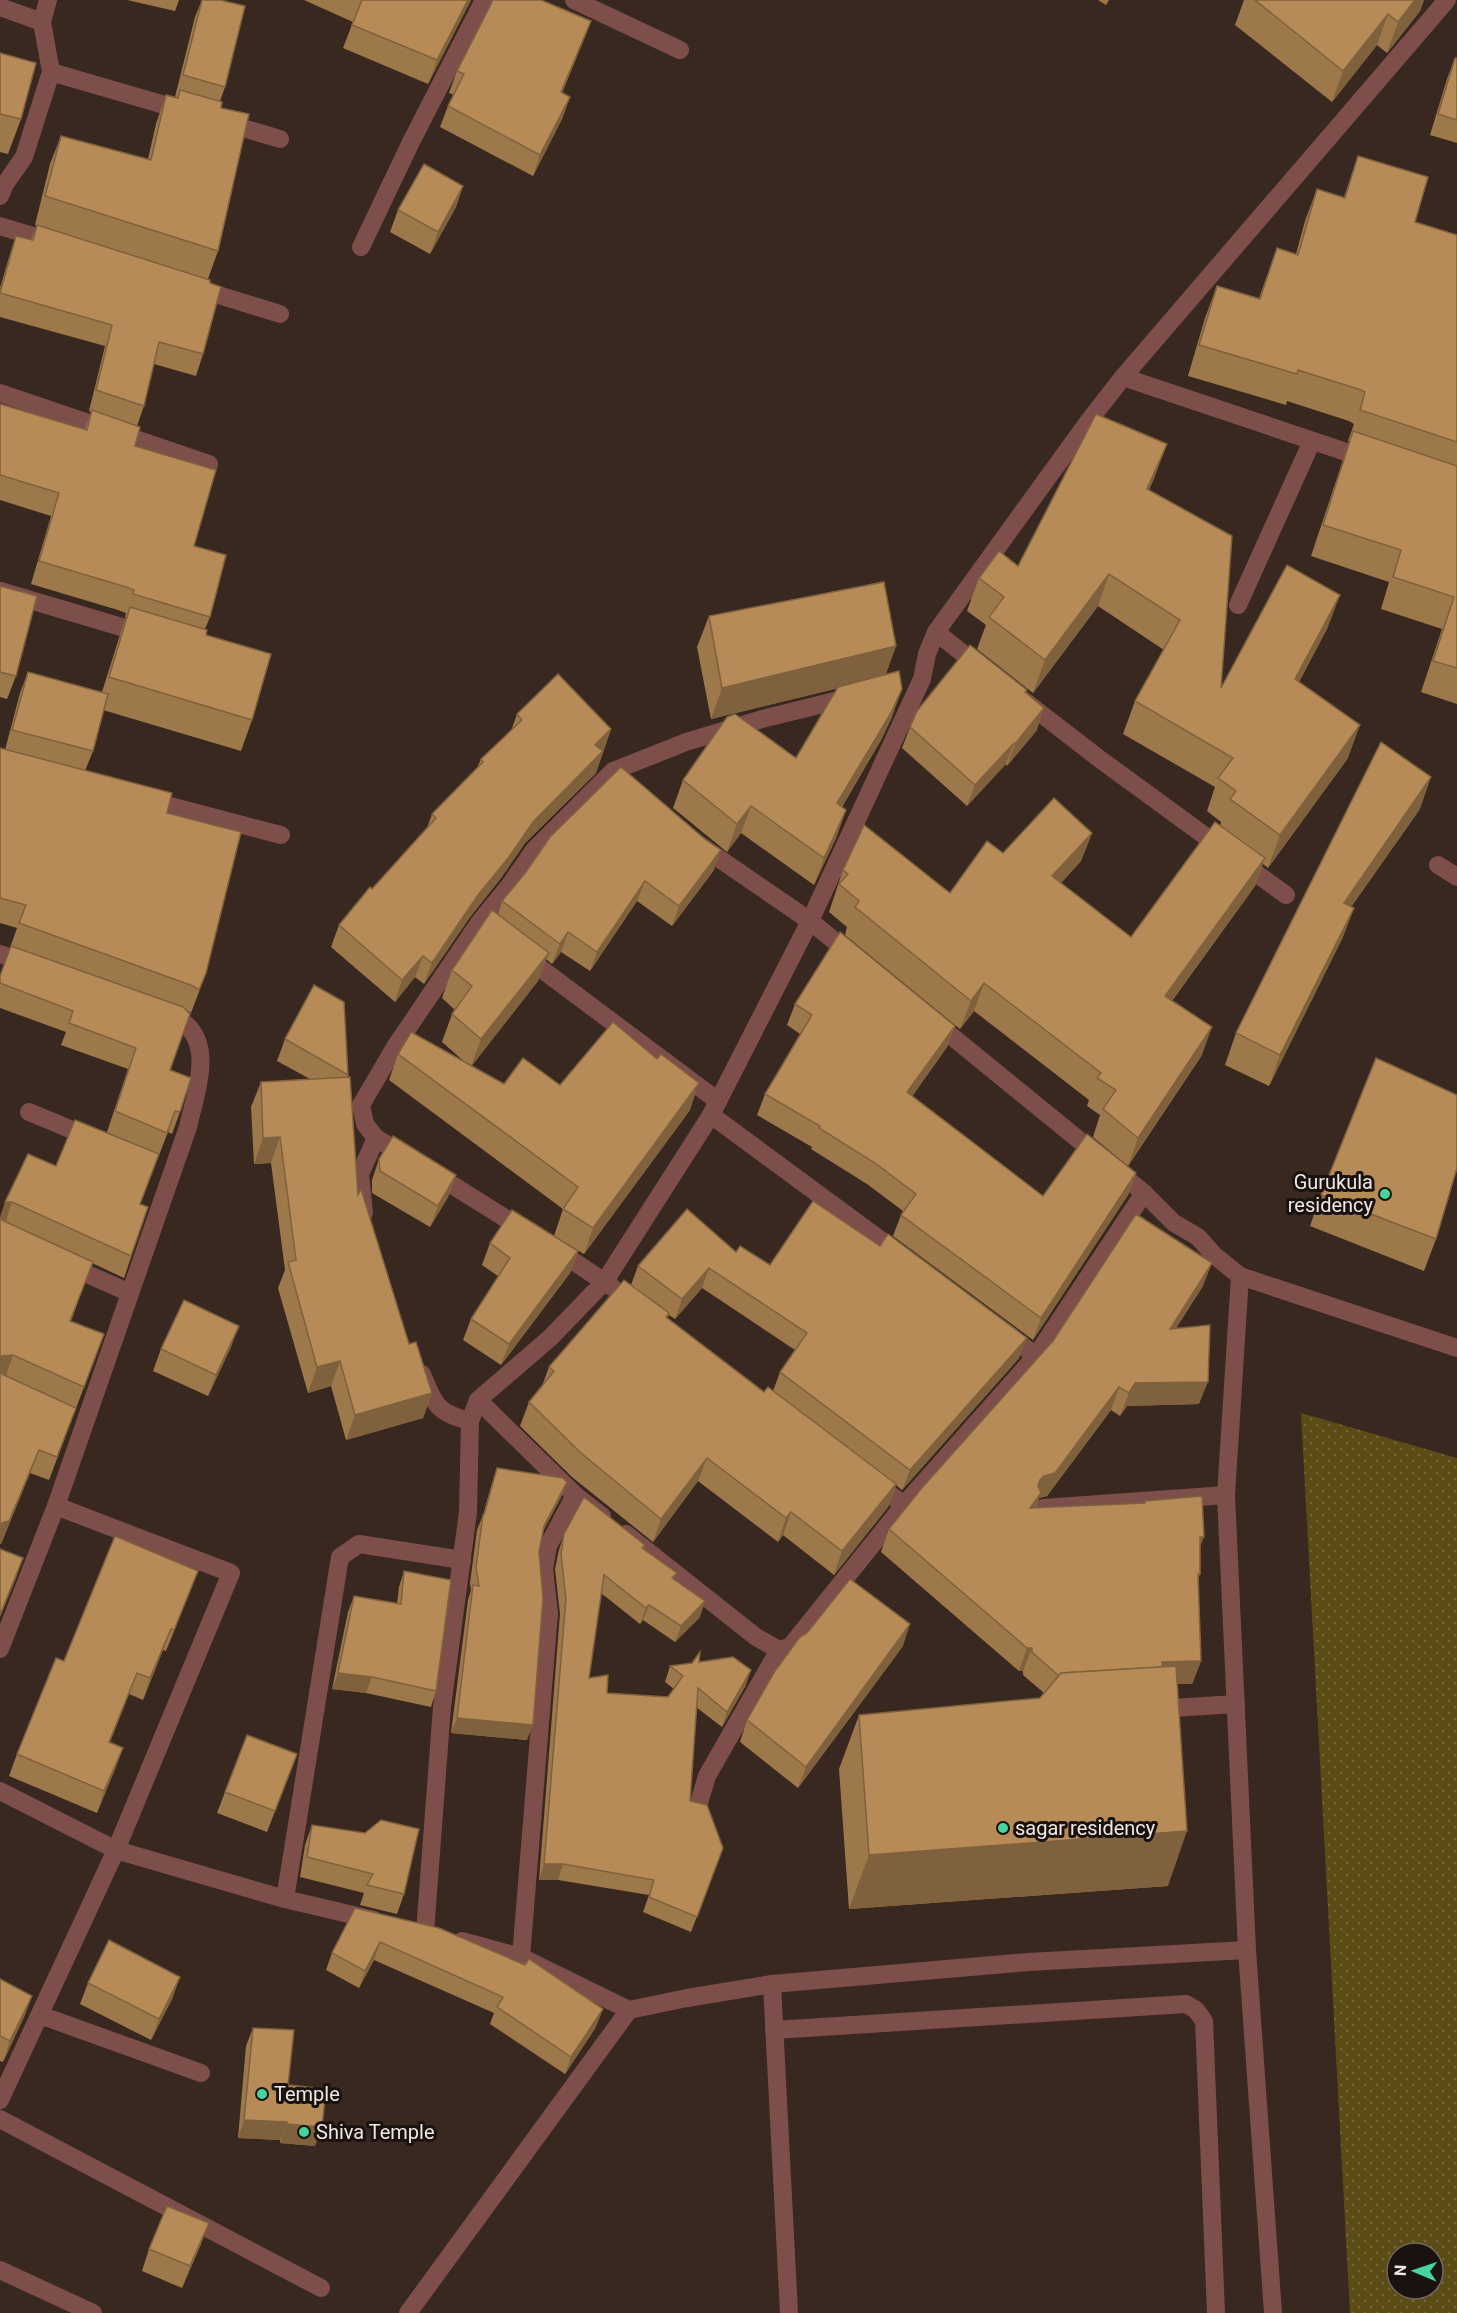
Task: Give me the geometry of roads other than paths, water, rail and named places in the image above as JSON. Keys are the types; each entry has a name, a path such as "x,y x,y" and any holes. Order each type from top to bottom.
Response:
{"street":[{"path":"2,187 24,157 51,72 42,22 48,0"},
{"path":"361,247 411,142 484,0"},
{"path":"574,0 680,50"},
{"path":"425,1932 442,1707 468,1512 470,1421 478,1400 550,1338 604,1281 715,1108 810,921 922,679 927,654 936,632 1123,377 1447,0"},
{"path":"0,7 42,22"},
{"path":"51,72 280,139"},
{"path":"0,226 67,247"},
{"path":"179,282 280,314"},
{"path":"1123,377 1379,463"},
{"path":"0,393 209,464"},
{"path":"1238,605 1312,441"},
{"path":"0,591 159,638"},
{"path":"936,632 1101,760 1286,895"},
{"path":"900,685 922,679"},
{"path":"623,1295 376,1138 365,1124 361,1105 395,1047 484,926 534,850 613,771 697,739 762,719 865,693"},
{"path":"613,771 630,785"},
{"path":"135,797 281,835"},
{"path":"689,836 706,851 810,921 865,966"},
{"path":"1438,865 1457,877"},
{"path":"507,944 912,1264"},
{"path":"0,954 43,969"},
{"path":"0,1649 56,1506 84,1426 130,1293 167,1169 188,1127 201,1066 195,1033 181,1019 149,1008"},
{"path":"921,1011 1144,1193 1174,1223 1198,1237 1214,1255 1240,1276 1457,1348"},
{"path":"29,1112 106,1144"},
{"path":"370,1230 362,1209 360,1174 376,1138"},
{"path":"478,1400 575,1495 717,1608 756,1637 779,1650 790,1647 904,1505 1036,1356 1144,1193"},
{"path":"54,1259 130,1293"},
{"path":"1240,1276 1226,1495 1247,1950 1273,2313"},
{"path":"988,1320 1036,1356"},
{"path":"414,1356 435,1406 457,1418 470,1421"},
{"path":"63,1416 84,1426"},
{"path":"857,1470 904,1505"},
{"path":"521,1957 549,1613 544,1569 548,1546 575,1495"},
{"path":"1041,1508 1226,1495"},
{"path":"0,2100 116,1850 231,1573 56,1506"},
{"path":"285,1899 340,1557 359,1544 462,1560"},
{"path":"10,1560 31,1569"},
{"path":"699,1803 707,1776 779,1650"},
{"path":"1142,1710 1236,1704"},
{"path":"0,1791 116,1850 285,1899 521,1957 628,2010 772,1984 1028,1962 1247,1950"},
{"path":"772,1984 789,2313"},
{"path":"774,2030 1186,2004 1197,2010 1204,2021 1216,2313"},
{"path":"408,2313 628,2010"},
{"path":"40,2015 201,2073"},
{"path":"0,2119 321,2288"},
{"path":"0,2270 93,2313"}],"place":[{"name":"Gurukula residency","path":"1385,1194"},
{"name":"sagar residency","path":"1003,1828"},
{"name":"Temple","path":"262,2094"},
{"name":"Shiva Temple","path":"304,2132"}]}
